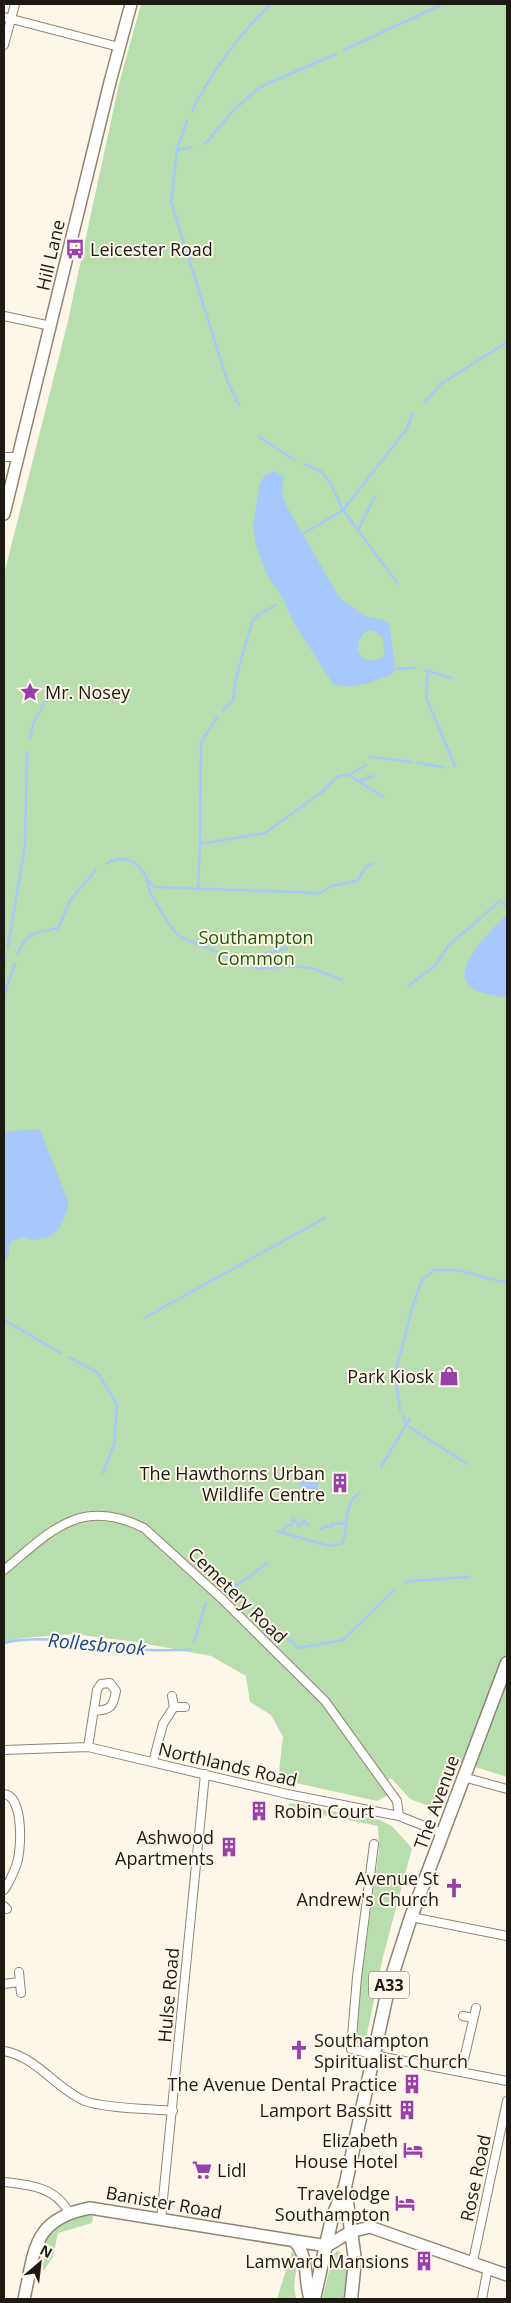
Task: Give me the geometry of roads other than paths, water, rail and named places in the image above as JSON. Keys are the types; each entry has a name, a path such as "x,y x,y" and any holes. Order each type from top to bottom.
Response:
{"main road":[{"name":"The Avenue","path":"314,2299 332,2218 345,2187 388,1985 442,1833 507,1663"},
{"name":"The Avenue","path":"345,2187 355,2260 351,2299"}],"street":[{"path":"4,45 7,18 15,4"},
{"name":"Hill Lane","path":"4,514 131,4"},
{"path":"7,18 119,47"},
{"path":"4,316 51,326"},
{"path":"4,457 17,457"},
{"name":"Cemetery Road","path":"4,1570 68,1521 84,1516 102,1516 130,1521 144,1528 221,1598 325,1701 397,1801 399,1816"},
{"path":"153,1762 162,1724 174,1707 172,1696"},
{"path":"174,1707 185,1707"},
{"path":"88,1747 94,1711"},
{"name":"Northlands Road","path":"4,1750 88,1747 287,1794 399,1816 442,1833"},
{"name":"Hulse Road","path":"161,2219 205,1774"},
{"path":"463,1777 507,1789"},
{"path":"4,1794 11,1796 16,1802 20,1836 17,1864 4,1890"},
{"path":"374,1844 357,1977 352,2049 373,2055 507,2081"},
{"path":"411,1917 507,1936"},
{"path":"19,1972 21,1993"},
{"path":"4,1984 19,1982"},
{"path":"461,2072 476,2008"},
{"path":"463,2016 473,2018"},
{"path":"4,2051 15,2053 27,2059 85,2101 172,2111"},
{"name":"Rose Road","path":"473,2261 507,2101"},
{"path":"4,2182 44,2188 59,2198 69,2213"},
{"name":"Banister Road","path":"24,2299 40,2238 55,2220 69,2213 98,2208 327,2246"},
{"path":"327,2246 350,2232 366,2227 376,2228 473,2261 507,2275"},
{"path":"295,2242 304,2254 305,2278 310,2299"},
{"path":"482,2299 488,2267"}],"water":[{"path":"274,471 284,477 282,492 286,505 339,597 365,616 389,623 395,663 393,674 356,686 333,684 294,623 281,595 268,577 256,546 253,525 260,483 265,475","holes":["368,630 376,632 382,637 385,651 382,658 367,660 359,653 359,642"]},
{"path":"507,914 507,998 477,991 467,983 465,974 467,963 482,940"},
{"path":"40,1129 69,1204 62,1223 56,1232 47,1237 31,1240 24,1237 12,1241 9,1246 9,1255 4,1260 4,1132"},
{"path":"315,1471 320,1476 317,1491 302,1489 299,1484 301,1479 307,1473"}],"waterway":[{"path":"192,111 208,82 227,54 271,4"},
{"path":"344,50 443,4"},
{"path":"203,144 207,142 234,110 260,87 336,54"},
{"path":"177,150 187,121"},
{"path":"191,147 177,150 171,202 227,380 239,405"},
{"path":"424,403 441,384 507,342"},
{"path":"303,534 343,510 406,430 413,413"},
{"path":"259,437 295,460"},
{"path":"305,464 322,472 331,484 343,510 398,584"},
{"path":"358,530 375,496"},
{"path":"223,710 233,701 236,678 252,622 258,615 276,605"},
{"path":"394,669 414,668"},
{"path":"425,670 452,678"},
{"path":"428,670 426,697 455,766"},
{"path":"30,739 33,724 48,697"},
{"path":"200,844 201,742 218,716"},
{"path":"8,946 25,845 27,752"},
{"path":"370,757 412,762"},
{"path":"418,763 444,767"},
{"path":"349,775 366,765"},
{"path":"198,889 200,844 265,833 322,792 339,776 349,775 383,797"},
{"path":"357,781 374,776"},
{"path":"106,864 118,859 135,863 144,873 149,890 157,905 180,937 258,969 288,966 312,968 342,980"},
{"path":"148,880 154,887 320,893 332,886 357,881 367,866 374,863"},
{"path":"18,953 30,936 58,928 71,899 96,870"},
{"path":"408,986 436,965 448,946 500,901 506,905"},
{"path":"241,961 287,948"},
{"path":"4,963 6,956"},
{"path":"4,996 15,963"},
{"path":"144,1318 325,1218"},
{"path":"400,1410 395,1374 413,1305 422,1280 434,1270 457,1270 507,1283"},
{"path":"4,1320 61,1353"},
{"path":"69,1357 97,1372 117,1404 114,1444 103,1473"},
{"path":"403,1416 406,1425 466,1463"},
{"path":"381,1467 410,1418"},
{"path":"276,1531 330,1546 342,1544 348,1509 359,1493"},
{"path":"282,1533 285,1526 292,1525 293,1518 299,1526 304,1521 308,1525"},
{"path":"321,1529 326,1526 331,1527 333,1524 347,1523"},
{"path":"268,1563 231,1589 299,1648 343,1640 395,1589"},
{"path":"405,1583 410,1581 469,1577"},
{"path":"194,1642 206,1603"},
{"name":"Rollesbrook","path":"4,1643 36,1639 141,1650 191,1650"}],"place":[{"name":"Leicester Road","path":"75,249"},
{"name":"Mr. Nosey","path":"30,692"},
{"name":"Park Kiosk","path":"449,1376"},
{"name":"The Hawthorns Urban Wildlife Centre","path":"340,1483"},
{"name":"Robin Court","path":"259,1811"},
{"name":"Ashwood Apartments","path":"229,1847"},
{"name":"Avenue St Andrew's Church","path":"454,1888"},
{"name":"Southampton Spiritualist Church","path":"299,2050"},
{"name":"The Avenue Dental Practice","path":"412,2084"},
{"name":"Lamport Bassitt","path":"407,2110"},
{"name":"Elizabeth House Hotel","path":"413,2150"},
{"name":"Lidl","path":"202,2170"},
{"name":"Travelodge Southampton","path":"405,2203"},
{"name":"Lamward Mansions","path":"424,2261"}],"park label":[{"name":"Southampton Common","path":"256,948"}]}
